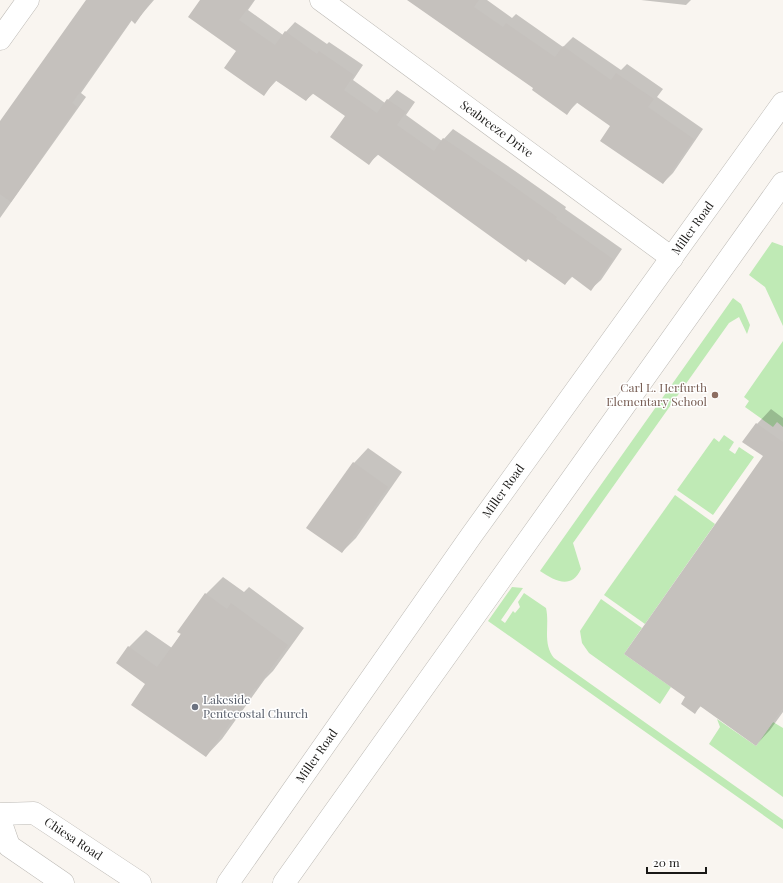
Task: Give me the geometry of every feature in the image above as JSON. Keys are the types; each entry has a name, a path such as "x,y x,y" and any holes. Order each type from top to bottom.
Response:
{"main road":[{"path":"0,40 28,0"},
{"name":"Seabreeze Drive","path":"321,0 672,258"},
{"name":"Miller Road","path":"228,883 466,543 783,103"},
{"path":"284,883 783,183"},
{"name":"Chiesa Road","path":"0,814 34,813 140,883"},
{"path":"0,820 8,846 63,883"}],"green space":[{"path":"772,242 783,246 783,326 765,287 749,275"},
{"path":"733,298 741,304 750,325 747,334 739,317 729,323 573,543 581,569 577,576 572,580 562,582 551,578 540,571"},
{"path":"783,341 783,427 777,422 773,427 745,407 749,401 744,397"},
{"path":"724,435 734,442 729,450 735,454 739,447 754,457 713,515 677,490 714,438 719,442"},
{"path":"675,495 715,524 645,624 604,595"},
{"path":"512,587 523,588 501,620 505,623 513,611 515,613 520,607 518,602 524,593 546,608 547,640 550,652 554,658 783,820 783,829 488,621"},
{"path":"601,599 642,628 624,654 671,687 660,704 589,653 582,643 580,631"},
{"path":"717,719 756,746 773,722 783,728 783,797 709,744 720,727"}],"building":[{"path":"86,0 152,0 135,24 131,20 72,103 77,107 11,202 0,194 0,121"},
{"path":"200,0 254,0 239,20 275,45 285,31 317,54 319,51 354,75 344,90 377,113 387,99 406,112 397,125 434,151 443,138 557,217 556,219 613,259 591,291 571,276 565,285 528,259 526,262 377,154 369,165 330,137 345,116 312,93 306,101 275,80 264,96 224,68 236,51 188,17"},
{"path":"407,0 479,0 474,7 503,27 506,23 555,57 563,46 611,80 616,73 654,99 648,107 694,139 663,184 600,141 610,126 576,102 567,115 532,90 533,88"},
{"path":"756,423 783,442 783,708 756,746 700,706 695,714 681,704 685,697 624,654 763,456 742,442"},
{"path":"353,462 388,487 342,553 306,528"},
{"path":"205,593 227,609 231,603 288,645 256,689 255,688 206,757 131,705 145,684 116,663 128,646 157,667 181,634 177,632"}],"place":[{"name":"Carl L. Herfurth Elementary School","path":"715,395"},
{"name":"Lakeside Pentecostal Church","path":"195,707"}]}
